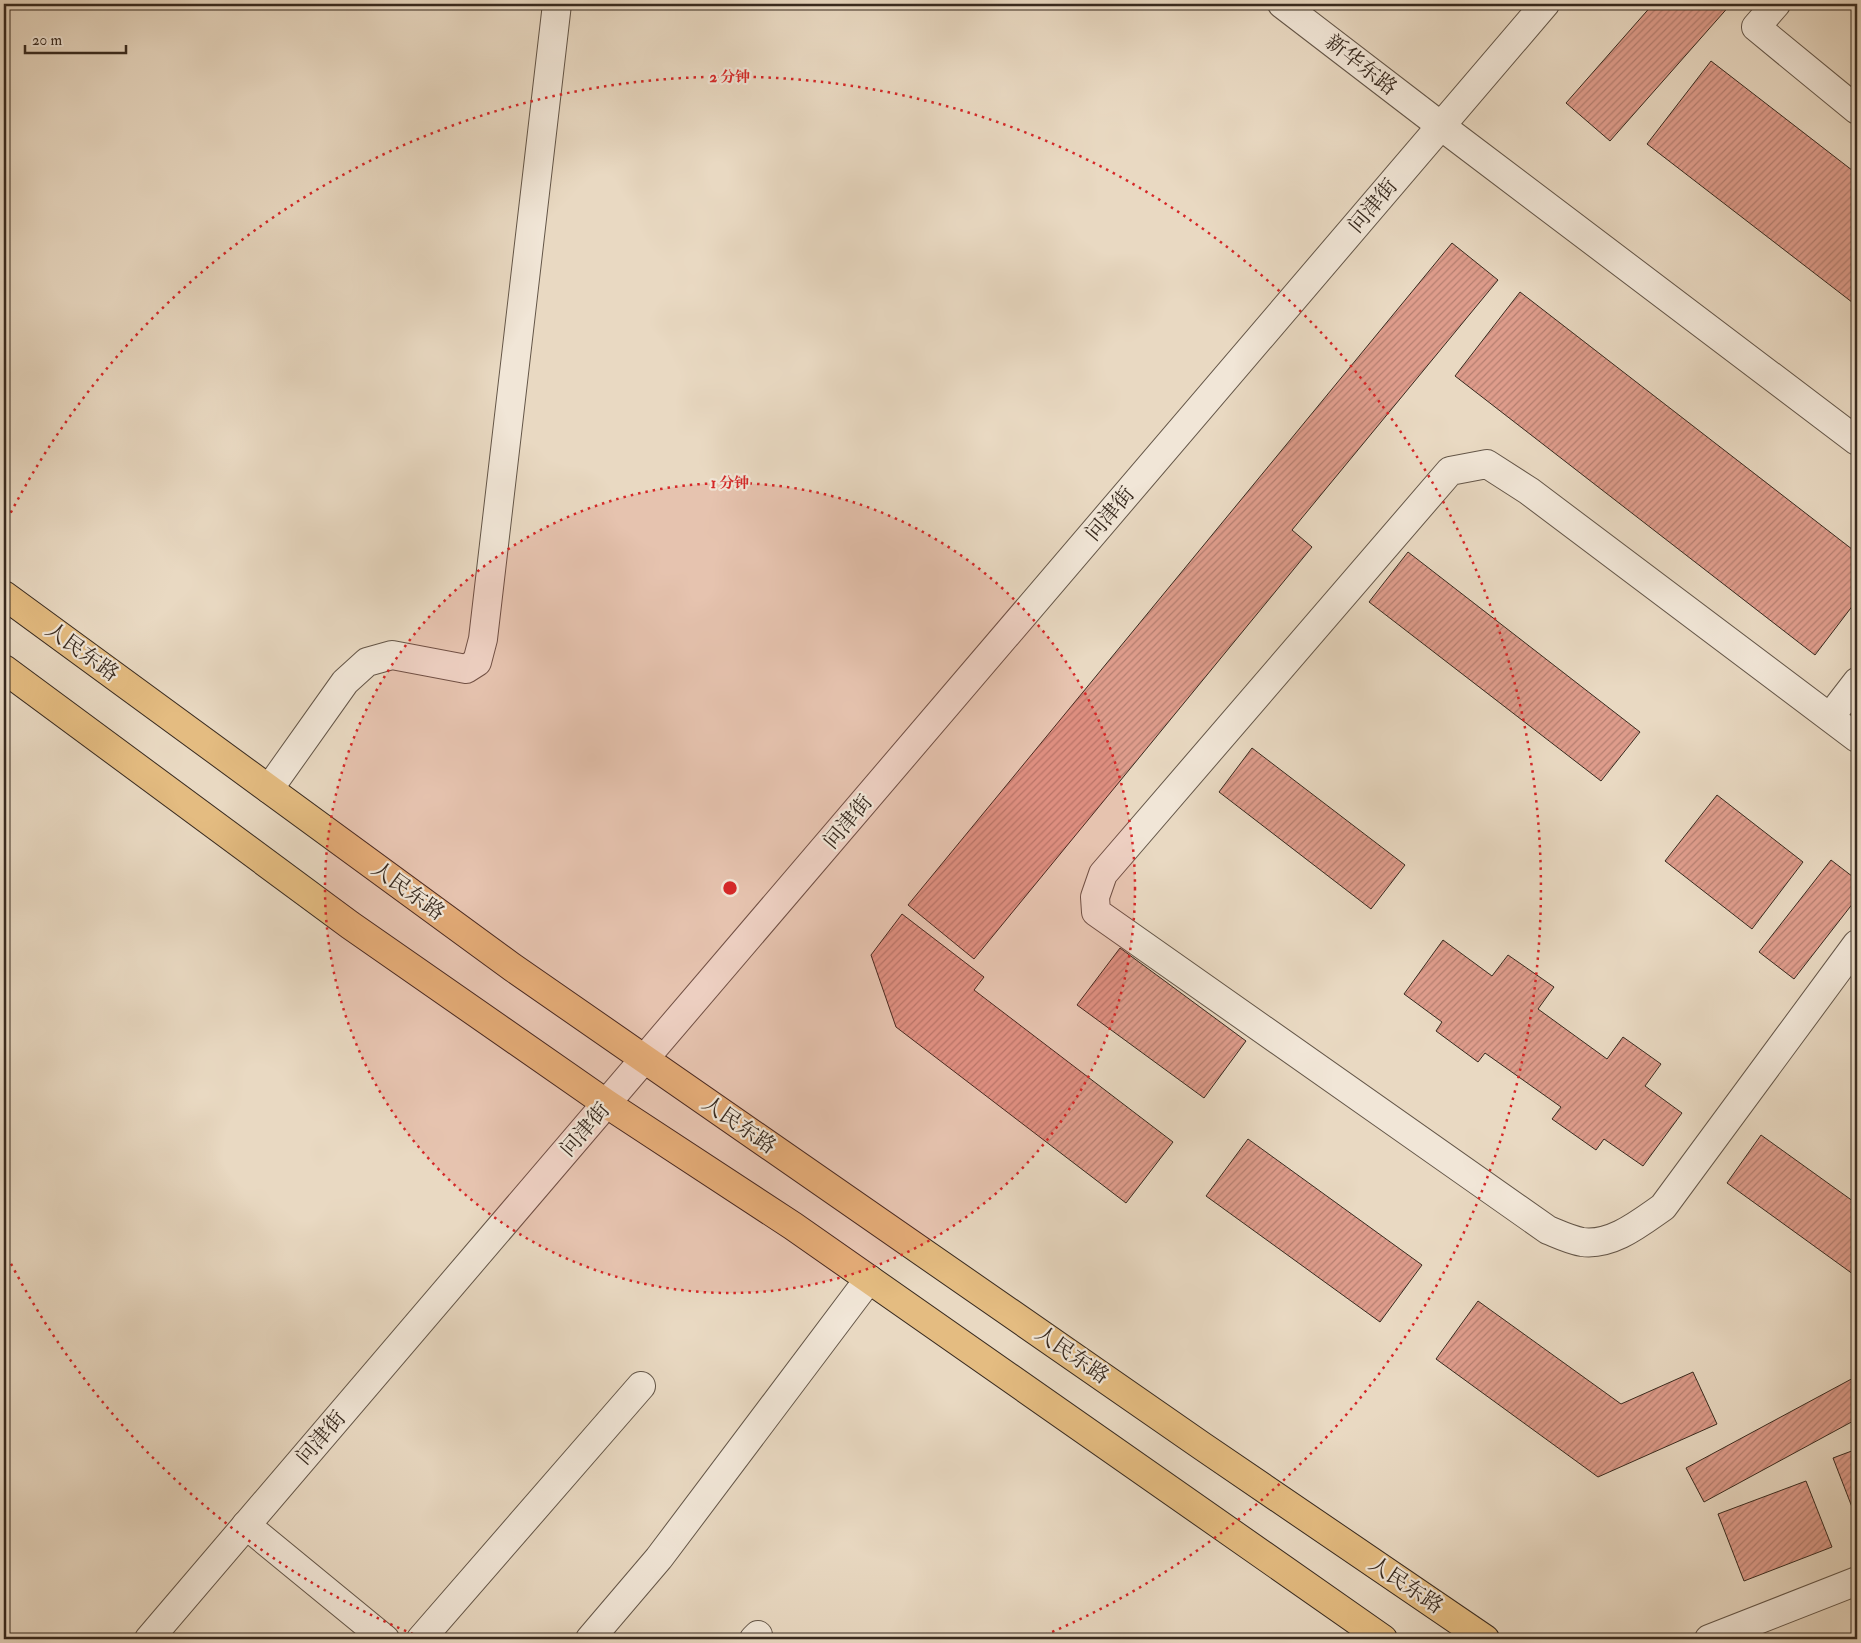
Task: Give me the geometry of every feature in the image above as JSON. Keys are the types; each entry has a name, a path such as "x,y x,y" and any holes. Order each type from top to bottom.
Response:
{"main road":[{"name":"人民东路","path":"4,595 512,967 1202,1446 1485,1639"},
{"path":"4,669 350,925 607,1104 793,1226 1383,1639"}],"street":[{"path":"269,789 345,682 366,662 392,655 466,669 477,662 483,639 557,4"},
{"name":"新华东路","path":"1282,4 1857,441"},
{"name":"问津街","path":"149,1639 1545,4"},
{"path":"1776,4 1756,27 1857,110"},
{"path":"1857,738 1530,491 1487,464 1450,470 1104,874 1095,897 1096,912 1548,1230 1581,1242 1603,1241 1636,1226 1663,1207 1857,944"},
{"path":"1830,717 1857,682"},
{"path":"590,1639 659,1558 868,1279"},
{"path":"421,1639 641,1386"},
{"path":"246,1525 384,1639"},
{"path":"1709,1639 1857,1581"}],"building":[{"path":"1653,4 1731,4 1610,141 1566,103"},
{"path":"1711,61 1857,174 1857,306 1647,144"},
{"path":"1452,243 1498,280 1292,530 1312,547 974,959 908,905"},
{"path":"1520,292 1857,553 1857,600 1815,655 1455,376"},
{"path":"1408,552 1640,732 1601,781 1369,602"},
{"path":"1252,748 1405,865 1371,909 1219,792"},
{"path":"1717,795 1803,862 1752,929 1665,861"},
{"path":"1831,860 1857,880 1857,898 1794,979 1759,952"},
{"path":"902,914 984,977 974,990 1173,1142 1126,1203 896,1027 871,955"},
{"path":"1443,940 1492,976 1508,955 1554,987 1538,1009 1607,1059 1623,1037 1661,1064 1645,1086 1682,1113 1643,1166 1604,1139 1596,1150 1552,1119 1561,1107 1485,1053 1478,1062 1436,1031 1442,1022 1404,994"},
{"path":"1120,948 1246,1041 1204,1098 1077,1005"},
{"path":"1761,1135 1857,1204 1857,1277 1727,1183"},
{"path":"1248,1139 1422,1265 1380,1322 1206,1196"},
{"path":"1478,1301 1621,1404 1693,1372 1717,1424 1598,1477 1436,1359"},
{"path":"1857,1376 1857,1419 1704,1502 1686,1468"},
{"path":"1857,1449 1857,1520 1833,1458"},
{"path":"1806,1481 1832,1547 1744,1581 1718,1514"}]}
